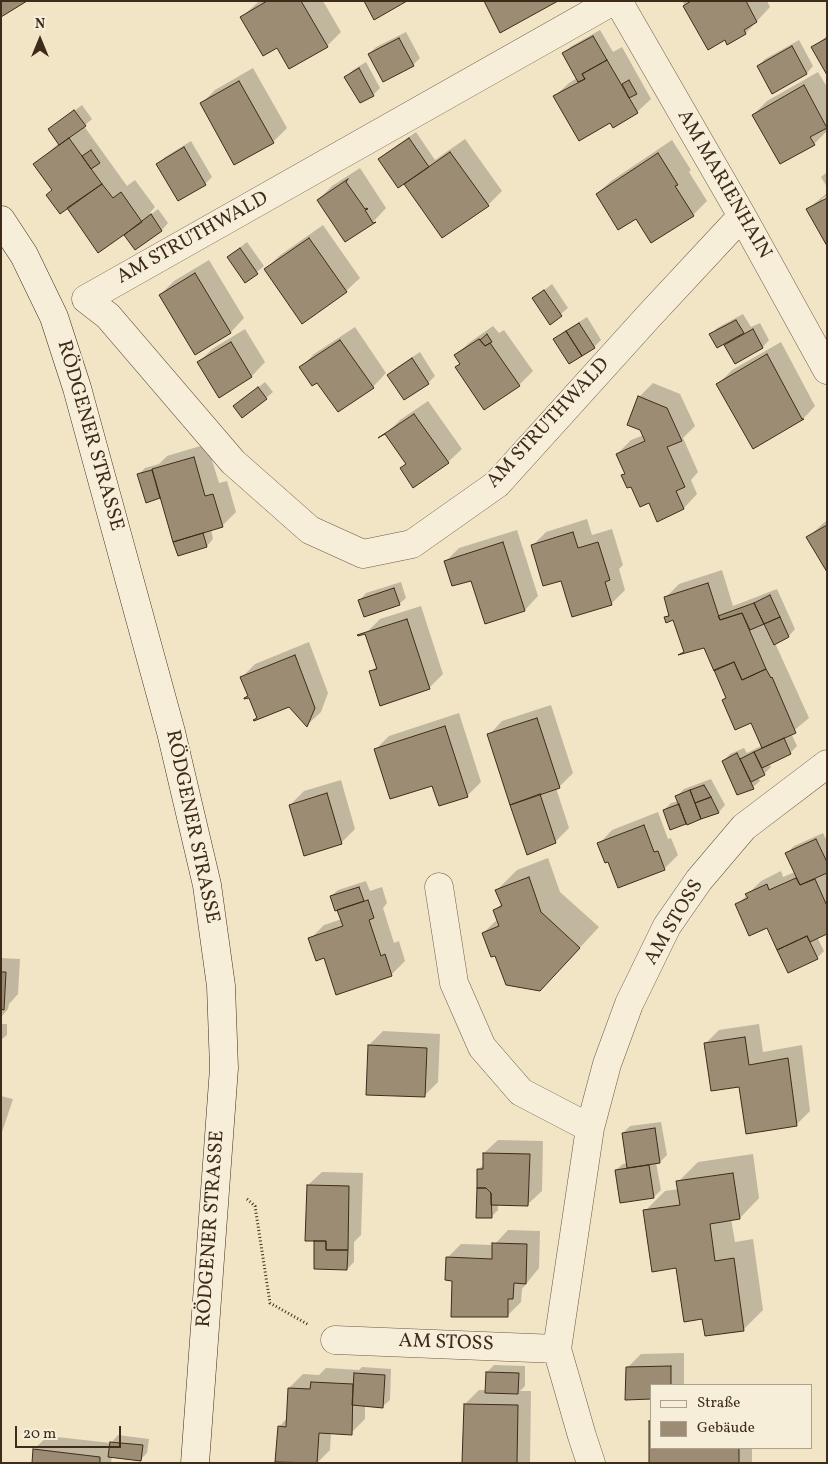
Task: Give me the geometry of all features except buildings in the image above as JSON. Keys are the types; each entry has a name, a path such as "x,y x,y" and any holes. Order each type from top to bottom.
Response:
{"street":[{"name":"AM STRUTHWALD","path":"54,317 613,1"},
{"name":"AM MARIENHAIN","path":"618,1 742,216 827,370"},
{"name":"AM STRUTHWALD","path":"86,299 108,316 233,462 310,530 363,554 412,544 497,484 742,216"},
{"name":"RÖDGENER STRASSE","path":"1,220 24,255 54,317 77,388 171,732 207,885 222,996 224,1068 195,1463"},
{"name":"AM STOSS","path":"591,1463 557,1349 590,1128 607,1064 629,1004 668,926 700,880 744,827 827,764"},
{"path":"439,887 454,984 482,1047 521,1092 590,1128"},
{"name":"AM STOSS","path":"335,1340 557,1349"}],"path":[{"path":"217,1172 255,1206 270,1303 335,1340"}]}
